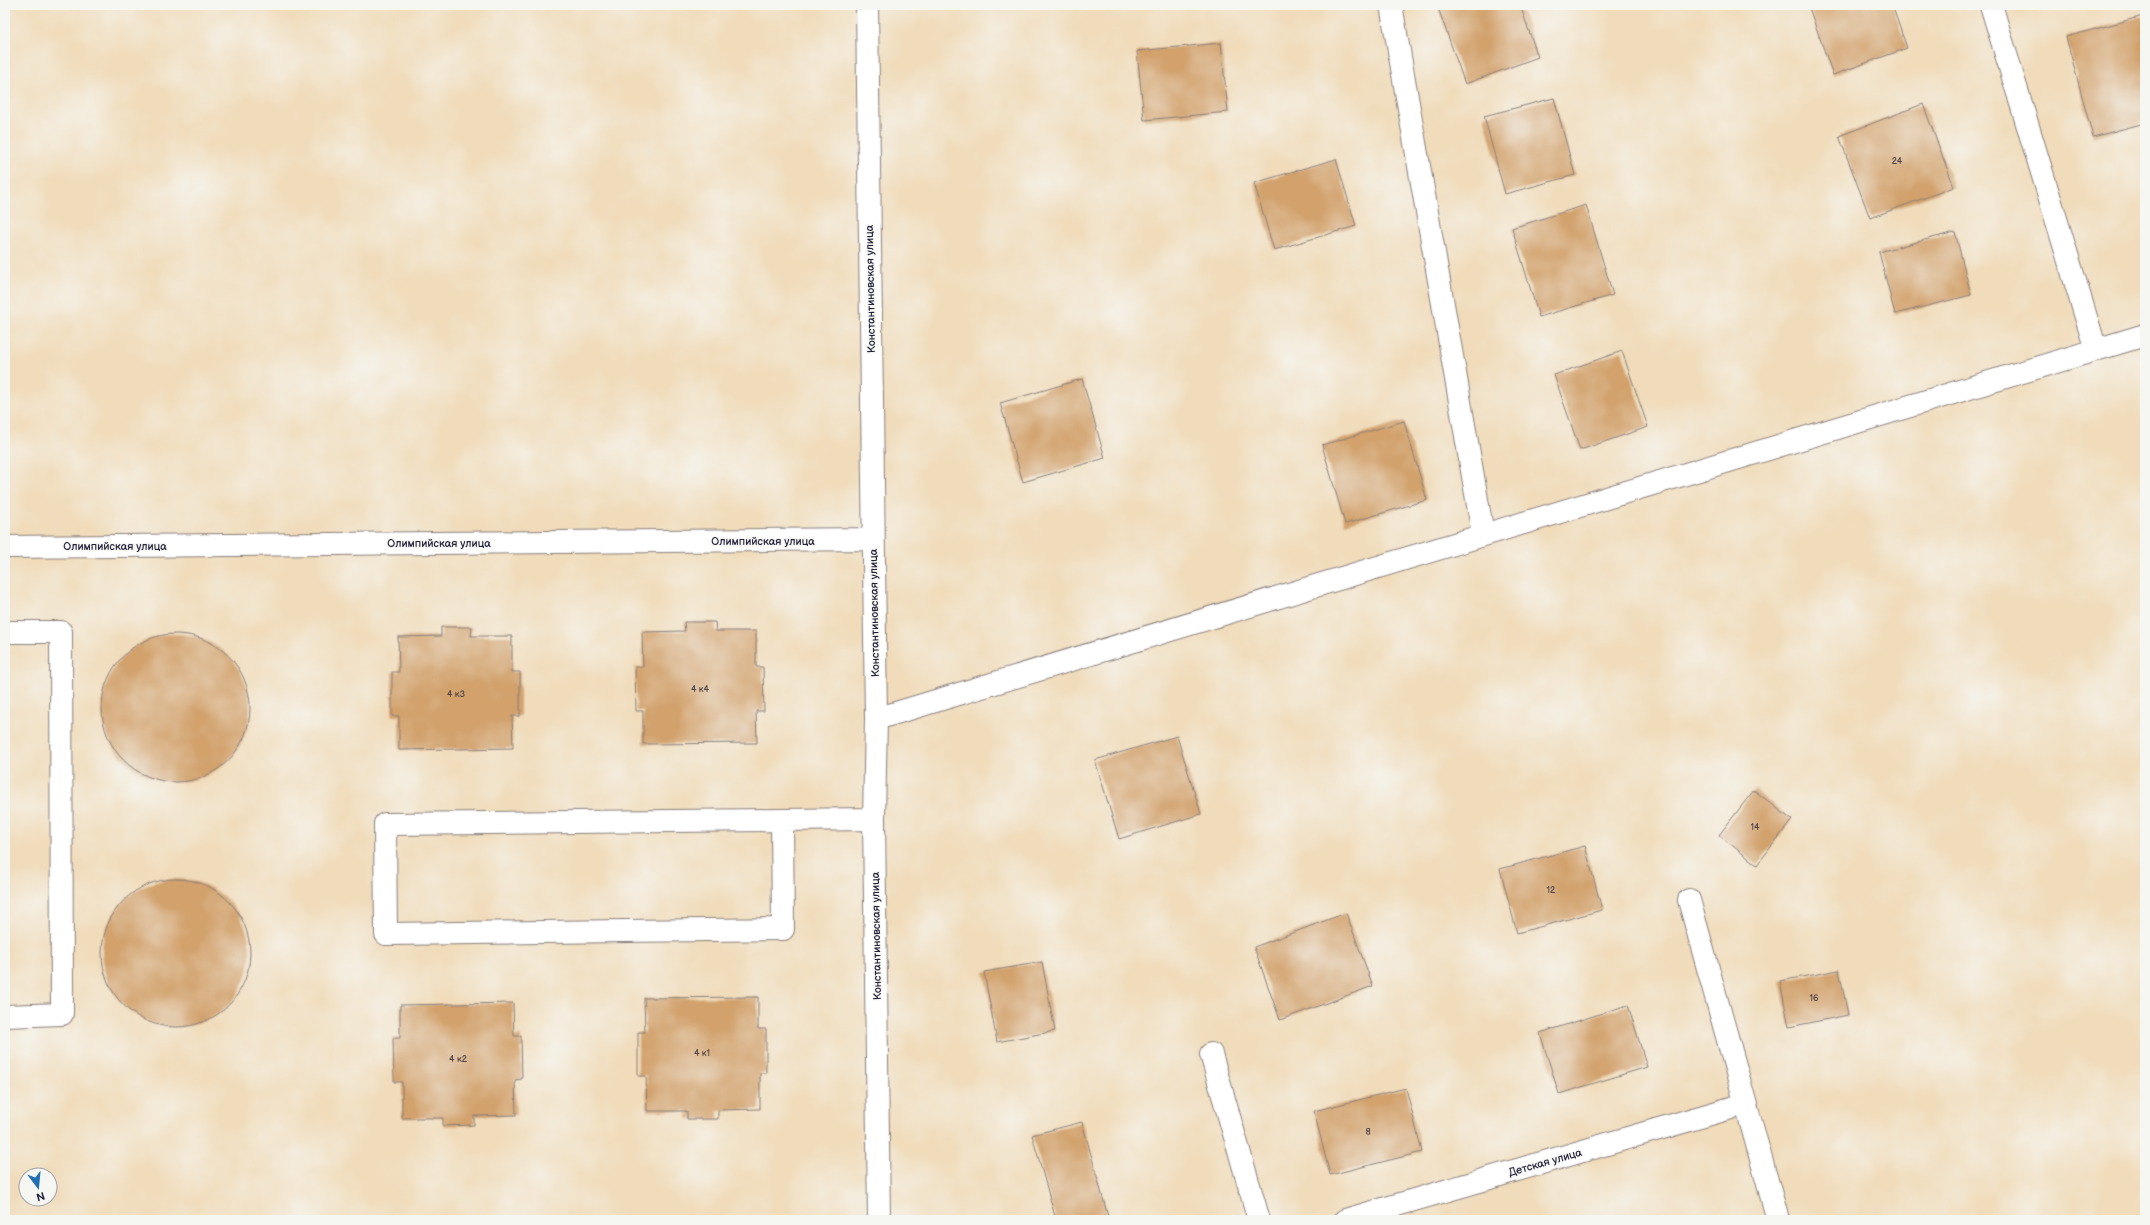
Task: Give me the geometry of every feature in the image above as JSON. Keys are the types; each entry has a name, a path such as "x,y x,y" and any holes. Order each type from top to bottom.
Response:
{"street":[{"name":"Константиновская улица","path":"867,5 876,719 874,818 879,1220"},
{"path":"1391,5 1483,534"},
{"path":"1991,5 2096,350"},
{"path":"876,719 1483,534 2145,335"},
{"name":"Олимпийская улица","path":"5,547 873,539"},
{"path":"5,632 61,632 62,1014 5,1016"},
{"path":"782,820 783,929 386,934 384,824 874,818"},
{"path":"1689,900 1778,1220"},
{"path":"1211,1054 1259,1220"},
{"name":"Детская улица","path":"1346,1220 1745,1104"}],"building":[{"path":"1437,5 1520,5 1538,57 1465,84"},
{"path":"1808,5 1892,5 1907,48 1833,75"},
{"path":"2143,16 2145,22 2145,123 2093,137 2066,37"},
{"path":"1221,43 1228,112 1144,120 1137,51"},
{"path":"1554,98 1575,175 1505,194 1484,116"},
{"path":"1923,104 1954,187 1870,218 1839,136"},
{"path":"1336,159 1356,226 1274,250 1254,183"},
{"path":"1586,205 1613,295 1539,317 1512,228"},
{"path":"1955,232 1971,295 1895,314 1879,252"},
{"path":"1622,351 1648,427 1580,450 1554,375"},
{"path":"1082,379 1105,458 1023,482 1000,403"},
{"path":"1404,421 1427,500 1345,524 1322,445"},
{"path":"684,622 715,622 716,631 756,631 756,667 763,667 764,711 756,711 757,743 643,744 643,711 636,711 635,667 643,667 642,632 685,631"},
{"path":"441,627 472,627 471,636 512,636 512,672 520,672 520,716 512,716 513,748 399,750 399,716 392,716 392,672 399,672 398,637 441,636"},
{"path":"176,634 190,636 211,643 223,651 233,661 244,680 250,708 248,722 241,743 233,755 223,765 204,776 176,782 162,780 141,773 129,765 119,755 108,736 102,708 104,694 111,673 119,661 129,651 148,640"},
{"path":"1177,736 1201,814 1119,839 1095,760"},
{"path":"1754,790 1792,820 1757,865 1719,835"},
{"path":"1585,846 1602,910 1517,933 1500,869"},
{"path":"176,879 190,881 211,888 223,896 233,906 244,925 250,953 248,967 241,988 233,1000 223,1010 204,1021 176,1027 162,1025 141,1018 129,1010 119,1000 108,981 102,953 104,939 111,918 119,906 129,896 148,885"},
{"path":"1346,913 1373,986 1280,1020 1254,947"},
{"path":"1042,962 1055,1031 997,1042 984,972"},
{"path":"1839,970 1848,1015 1789,1027 1780,981"},
{"path":"758,997 758,1029 766,1029 766,1073 760,1073 760,1109 718,1110 718,1119 687,1119 687,1111 647,1111 646,1076 638,1076 638,1032 645,1032 644,998"},
{"path":"513,1003 514,1036 521,1036 522,1079 515,1080 516,1115 474,1116 474,1125 443,1126 443,1118 402,1118 402,1082 394,1082 393,1038 400,1038 400,1005"},
{"path":"1628,1005 1647,1067 1559,1094 1540,1033"},
{"path":"1406,1088 1422,1152 1330,1175 1314,1111"},
{"path":"1082,1122 1109,1220 1056,1220 1032,1135"}]}
